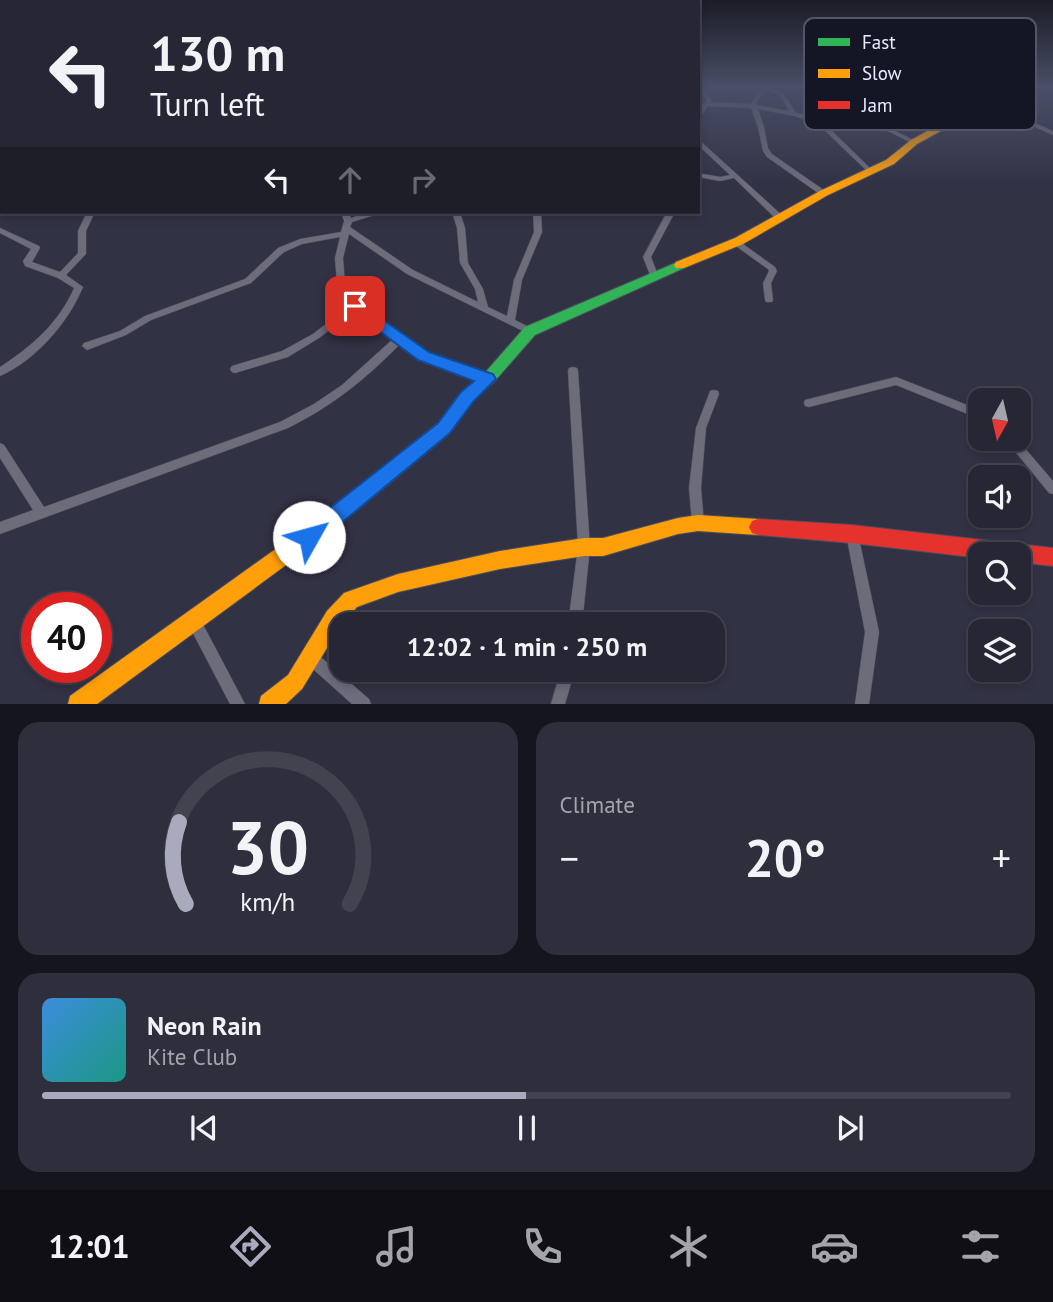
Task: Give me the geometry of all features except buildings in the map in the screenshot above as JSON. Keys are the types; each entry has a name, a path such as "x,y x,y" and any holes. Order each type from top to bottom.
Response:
{"street":[{"path":"759,120 766,150 789,171 824,193"},
{"path":"1036,125 1053,133"},
{"path":"827,130 870,171"},
{"path":"890,130 914,142"},
{"path":"78,704 291,551 382,480 444,428 467,397 488,379 530,331 654,275 736,242 782,219 824,193 890,162 914,142 936,130"},
{"path":"700,143 782,219"},
{"path":"700,174 720,179 736,176"},
{"path":"61,276 82,254 82,231 90,214"},
{"path":"345,214 346,228 339,258 341,284 355,306 423,356 488,379"},
{"path":"87,346 123,333 148,318 248,281 281,250 346,228 371,214"},
{"path":"457,214 461,228 464,264 479,289 484,307"},
{"path":"510,321 518,280 538,232 537,214"},
{"path":"654,275 647,257 670,214"},
{"path":"346,228 411,272 530,331"},
{"path":"0,230 36,248 27,261 28,264 61,276 79,287 74,302 41,343 0,372"},
{"path":"736,242 771,267 773,271 767,283 769,300"},
{"path":"235,369 285,354 316,336 355,306"},
{"path":"0,528 284,425 321,408 357,382 399,339"},
{"path":"573,371 578,416 579,505 583,547 576,612"},
{"path":"809,403 896,381 968,410"},
{"path":"698,523 695,488 701,428 715,394"},
{"path":"0,448 41,513"},
{"path":"1021,452 1053,489"},
{"path":"269,704 295,682 334,618 351,600 411,580 500,560 583,547 603,547 678,526 698,523 852,534 1053,557"},
{"path":"852,534 872,632 862,704"},
{"path":"193,619 238,704"},
{"path":"310,657 364,704"},
{"path":"558,704 564,682"}],"traffic: fast":[{"path":"361,496 444,428 466,397 488,379 530,331 680,265"}],"traffic: slow":[{"path":"680,265 739,241 824,193 890,162 914,142 936,130"},
{"path":"78,704 291,551 361,496"},
{"path":"269,704 295,682 334,618 351,600 398,583 500,560 584,547 603,547 678,526 698,523 758,527"}],"traffic: jam":[{"path":"758,527 852,534 1053,557"}],"route":[{"path":"309,537 444,428 467,397 488,379 423,356 355,306"}]}
